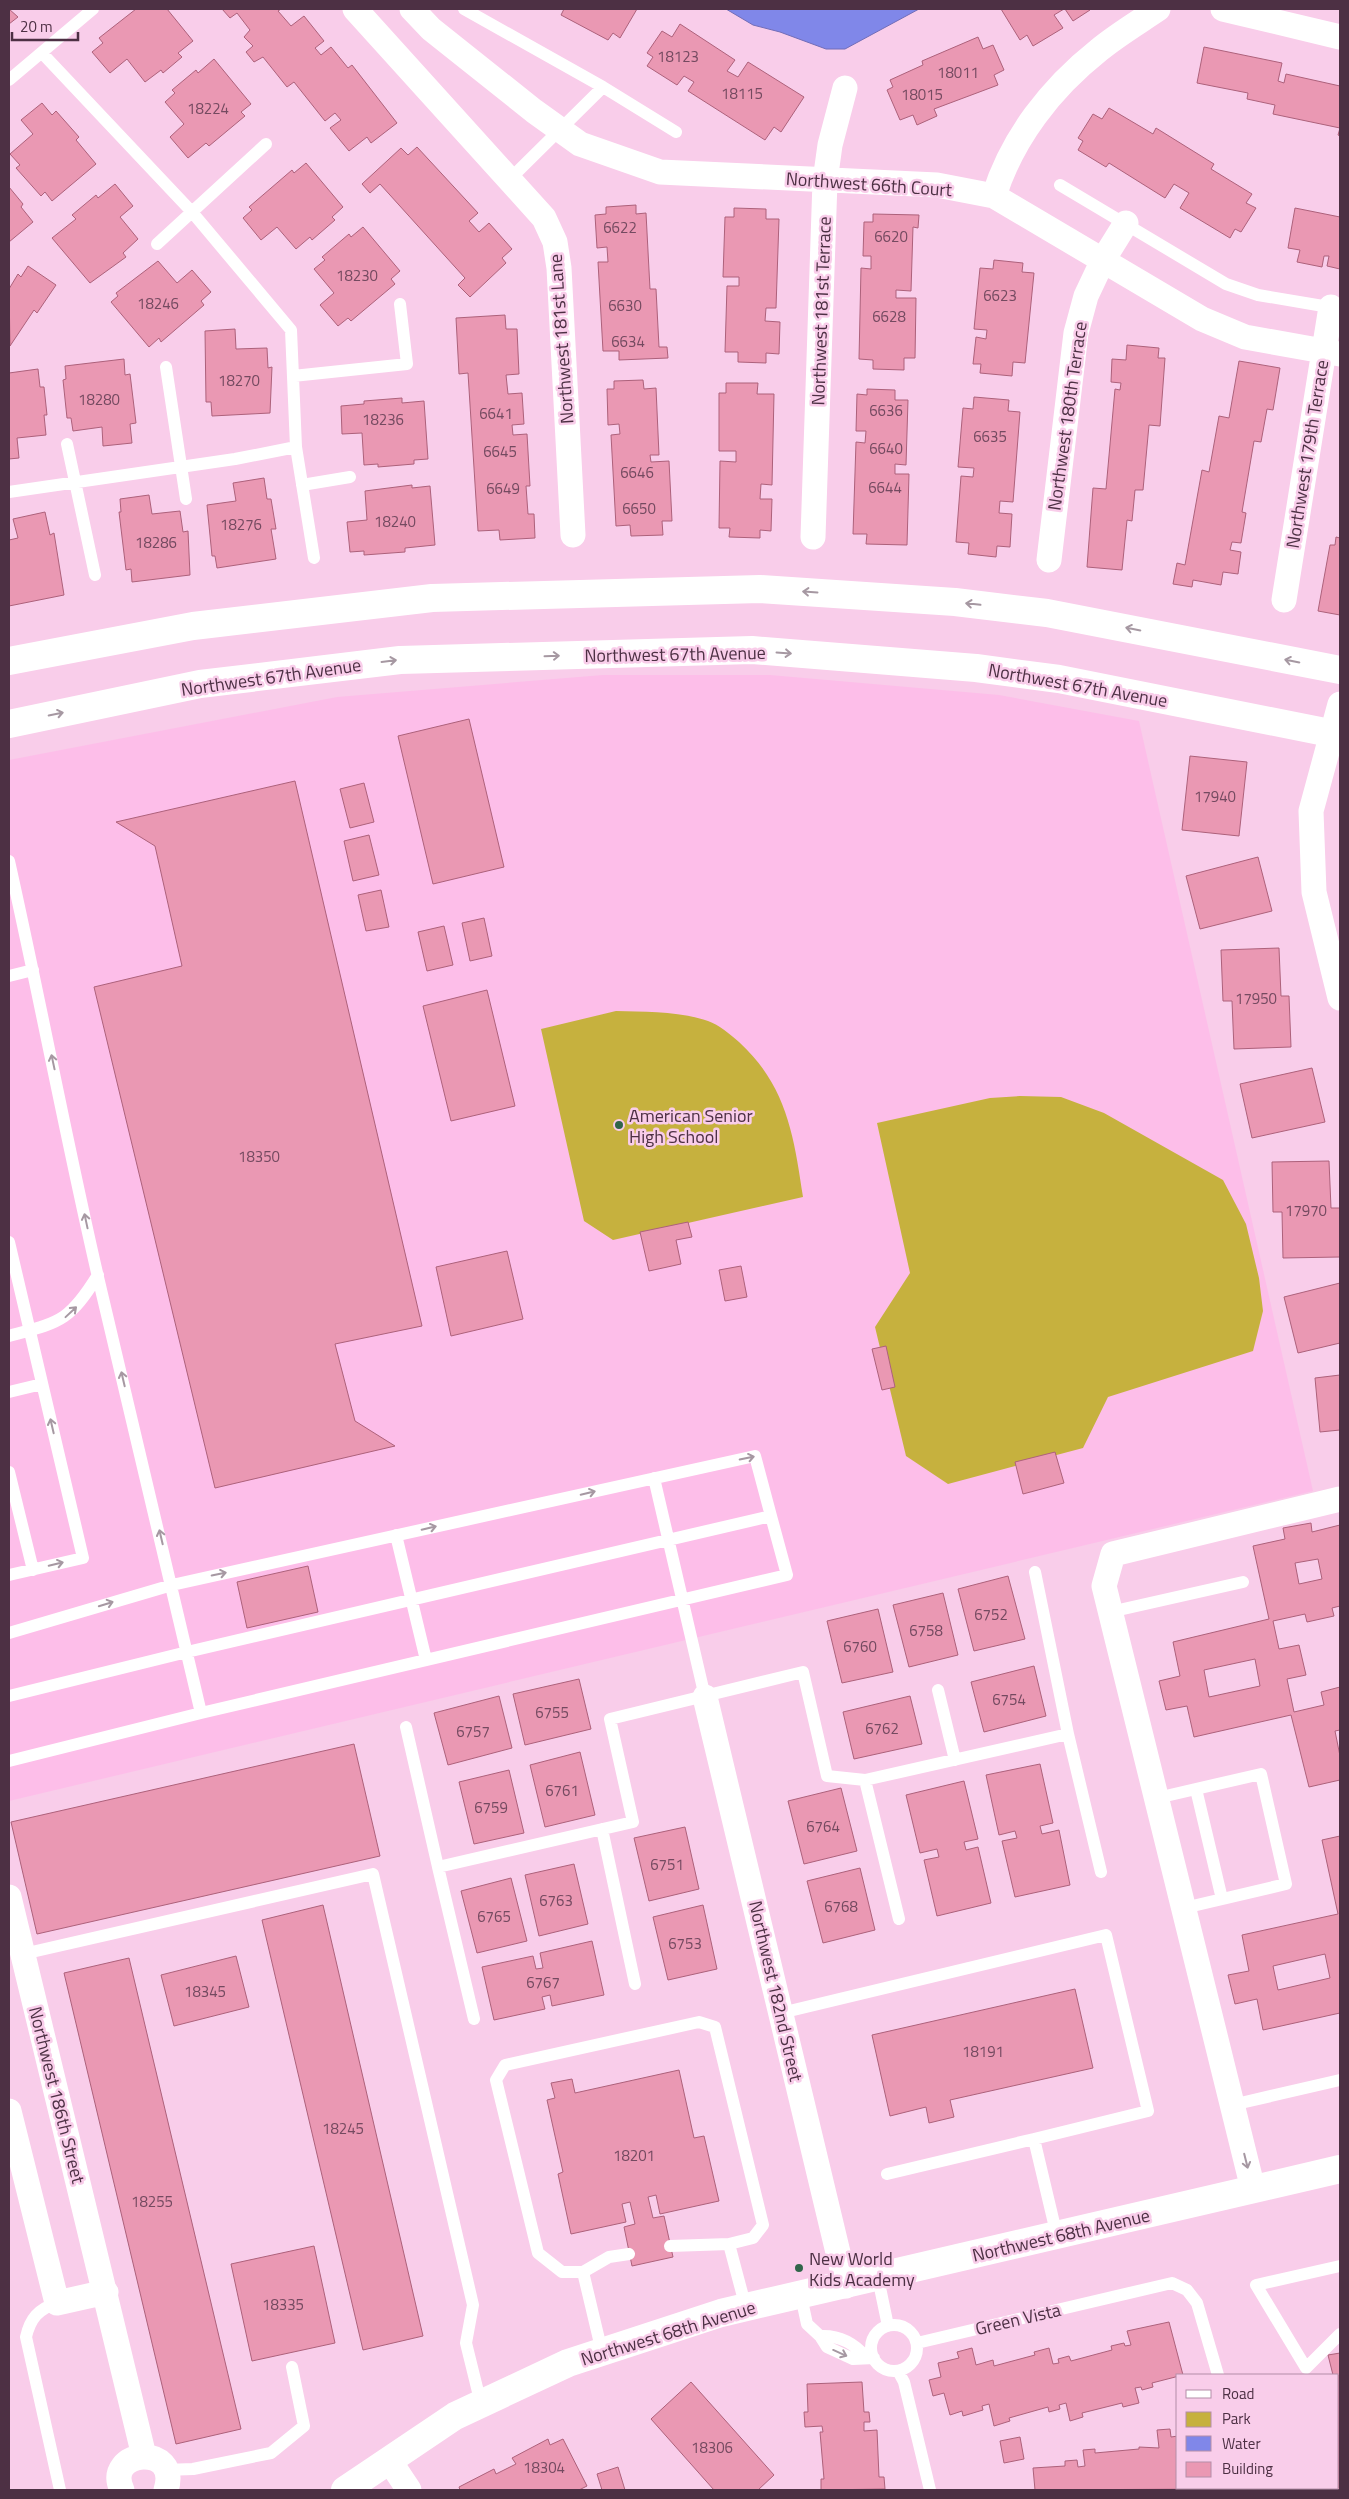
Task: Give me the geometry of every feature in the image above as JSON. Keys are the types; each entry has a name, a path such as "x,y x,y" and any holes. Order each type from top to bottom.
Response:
{"main road":[{"path":"9,661 193,626 432,598 760,589 955,602 1047,613 1340,670"},
{"name":"Northwest 67th Avenue","path":"9,724 200,684 400,660 752,650 976,668 1059,679 1337,734"},
{"name":"Northwest 68th Avenue","path":"354,2488 389,2460 454,2416 568,2364 721,2313 846,2286 1340,2169"}],"street":[{"name":"Northwest 181st Lane","path":"355,9 510,178 544,218 555,242 560,268 573,535"},
{"name":"Northwest 66th Court","path":"412,9 431,29 580,144 660,172 937,185 994,196 1202,320 1245,336 1332,353"},
{"path":"994,196 1002,170 1013,148 1042,105 1098,50 1158,9"},
{"path":"1224,9 1340,37"},
{"name":"Northwest 181st Terrace","path":"813,537 825,181 830,144 845,88"},
{"name":"Northwest 180th Terrace","path":"1049,560 1076,332 1086,296 1103,260 1126,223"},
{"name":"Northwest 179th Terrace","path":"1284,600 1332,353 1335,308"},
{"path":"1340,704 1337,734 1311,812 1314,892 1333,940 1340,998"},
{"path":"1253,2189 1104,1586 1113,1554 1340,1499"},
{"name":"Northwest 182nd Street","path":"705,1697 846,2286"},
{"name":"Northwest 186th Street","path":"9,1898 106,2292 144,2456"},
{"path":"9,2111 57,2303 106,2292"},
{"path":"122,2490 119,2478 126,2463 134,2458 144,2456 158,2460 169,2481"},
{"path":"389,2460 409,2490"}],"lane":[{"path":"9,80 94,9"},
{"path":"464,9 603,87 676,132"},
{"path":"42,53 192,212 291,330 296,447 314,558"},
{"path":"510,178 603,87"},
{"path":"157,244 266,144"},
{"path":"1060,185 1226,284 1258,295 1335,308"},
{"path":"293,376 406,364 400,304"},
{"path":"166,367 186,499"},
{"path":"67,444 95,575"},
{"path":"9,492 181,467 296,447"},
{"path":"302,485 350,477"},
{"path":"9,861 13,898 33,970 98,1275 201,1713"},
{"path":"9,976 33,970"},
{"path":"9,1242 83,1558 9,1575"},
{"path":"9,1336 61,1320 72,1312 98,1275"},
{"path":"9,1392 42,1384"},
{"path":"9,1632 172,1584 755,1456 787,1575 201,1713 9,1761"},
{"path":"9,1472 33,1570"},
{"path":"654,1478 684,1600 705,1697"},
{"path":"9,1696 187,1652 771,1516"},
{"path":"396,1535 426,1660"},
{"path":"1035,1572 1068,1734 1100,1872"},
{"path":"1110,1612 1243,1582"},
{"path":"438,1867 634,1822 610,1719 803,1672 827,1776 865,1780 1068,1734"},
{"path":"938,1690 955,1760"},
{"path":"406,1727 474,2019"},
{"path":"1157,1798 1260,1774 1286,1884 1184,1908"},
{"path":"865,1780 899,1919"},
{"path":"1196,1789 1222,1899"},
{"path":"602,1829 635,1984"},
{"path":"23,1954 373,1874 473,2305 466,2343 481,2404"},
{"path":"781,2013 1106,1935 1148,2112 887,2174"},
{"path":"630,2254 609,2257 583,2272 562,2272 538,2253 496,2080 505,2065 698,2022 715,2027 763,2225 753,2238 729,2244 670,2246"},
{"path":"1232,2105 1340,2080"},
{"path":"1034,2139 1057,2236"},
{"path":"729,2244 746,2308"},
{"path":"1340,2266 1256,2285 1306,2368 1340,2334"},
{"path":"583,2272 602,2352"},
{"path":"878,2278 888,2326"},
{"name":"Green Vista","path":"917,2343 1172,2283 1188,2290 1197,2304 1218,2374"},
{"path":"801,2296 807,2324 820,2336 826,2347 853,2359 870,2358 884,2368 898,2371 905,2369 915,2359 917,2343 914,2336 905,2328 888,2326 879,2331 874,2337 870,2358"},
{"path":"57,2303 45,2307 35,2315 28,2325 26,2337 60,2490"},
{"path":"169,2481 193,2469 271,2453 304,2426 292,2367"},
{"path":"898,2371 904,2382 930,2490"}],"shaded area":[{"name":"American Senior High School","path":"603,675 770,675 999,695 1139,721 1313,1491 9,1801 9,760 337,697"}],"green space":[{"path":"616,1011 686,1015 716,1025 739,1042 768,1076 786,1114 796,1154 803,1197 613,1240 584,1221 541,1029"},
{"path":"1020,1096 1061,1097 1104,1113 1223,1180 1246,1224 1259,1278 1263,1311 1253,1351 1108,1397 1083,1448 948,1484 906,1456 875,1327 910,1273 877,1123 990,1098"}],"water":[{"path":"726,9 919,9 845,49 826,49 780,32 753,25"}],"building":[{"path":"9,9 18,17 9,24"},
{"path":"136,9 167,9 193,41 178,53 182,57 163,73 161,70 145,82 127,59 110,73 92,52 103,43 99,38"},
{"path":"222,9 281,9 278,11 291,26 304,16 324,41 315,48 321,55 331,47 348,68 352,65 397,123 371,143 367,137 349,151 330,128 341,120 335,113 325,121 294,82 287,87 263,57 254,62 246,52 253,46 244,37 250,30 237,13 230,18"},
{"path":"564,9 637,9 620,38 613,33 608,40 561,15"},
{"path":"1001,9 1064,9 1054,15 1063,28 1033,46 1027,35 1020,40"},
{"path":"1065,9 1090,9 1090,10 1073,21"},
{"path":"680,24 735,60 727,71 738,77 748,62 804,97 781,132 774,127 765,140 688,91 694,82 684,76 677,85 647,66 653,57 647,53 662,31 672,37"},
{"path":"978,37 983,49 993,45 1004,70 994,75 998,85 934,109 937,116 917,125 913,115 900,120 887,90 893,87 890,80 923,65 922,61"},
{"path":"1204,47 1282,63 1278,81 1284,83 1286,74 1340,86 1340,128 1273,114 1275,105 1247,99 1248,93 1197,83"},
{"path":"214,59 251,104 241,112 245,116 209,146 206,143 188,158 170,137 184,124 165,102 175,93 172,90 196,70 198,73"},
{"path":"42,103 52,115 56,111 79,137 76,140 96,164 52,201 45,192 41,196 16,168 20,165 10,154 33,134 21,120"},
{"path":"1109,108 1153,134 1156,128 1214,164 1211,169 1252,194 1246,203 1256,208 1241,232 1235,229 1230,238 1180,208 1189,193 1174,184 1165,198 1109,163 1106,167 1078,150 1083,141 1078,138 1093,114 1102,119"},
{"path":"417,147 478,213 469,221 479,232 489,223 512,249 502,258 506,263 470,297 458,285 465,278 380,184 370,193 362,184 401,148 408,155"},
{"path":"306,163 343,207 332,217 335,220 312,240 310,237 296,249 277,227 261,240 243,218 252,210 249,207 292,170 294,173"},
{"path":"115,184 133,206 120,217 138,239 123,253 126,257 90,283 52,238 76,219 72,215 96,195 98,198"},
{"path":"9,187 23,204 21,207 33,222 9,242"},
{"path":"636,205 636,214 646,213 650,289 656,289 659,347 667,347 668,358 619,360 619,351 603,351 598,262 608,262 607,247 597,248 595,215 606,214 606,207"},
{"path":"734,208 766,209 766,219 779,219 776,308 766,308 765,321 780,322 779,354 766,353 766,363 738,362 738,352 725,352 727,286 739,286 739,277 723,277 725,217 734,217"},
{"path":"1295,208 1340,217 1340,269 1327,266 1329,256 1324,256 1322,267 1297,262 1300,250 1288,248"},
{"path":"873,214 919,215 918,228 913,227 911,291 896,290 896,298 916,298 915,358 904,358 904,370 873,369 873,360 859,359 861,268 871,269 871,256 863,256 864,222 873,222"},
{"path":"363,227 400,271 391,279 395,284 351,321 348,318 338,326 320,305 334,293 314,269 325,260 322,257 349,234 351,237"},
{"path":"994,260 1023,263 1022,272 1034,273 1025,363 1013,362 1012,376 980,373 981,364 973,364 976,337 986,339 987,330 974,329 980,268 993,269"},
{"path":"158,261 177,283 192,270 211,292 201,301 204,305 161,342 159,338 149,347 111,302 118,296 116,293"},
{"path":"28,266 56,285 37,313 34,310 10,346 9,289 18,274 21,277"},
{"path":"505,315 506,329 517,329 519,374 506,375 508,394 522,393 524,424 512,425 513,435 527,434 530,486 526,486 528,514 534,514 535,538 500,540 499,530 478,531 468,373 459,374 456,318"},
{"path":"235,329 236,349 267,348 268,368 272,367 270,413 212,416 211,402 206,402 205,331"},
{"path":"1127,345 1159,348 1158,358 1165,358 1160,426 1149,425 1143,490 1135,490 1132,521 1127,520 1122,570 1087,567 1093,488 1106,489 1115,389 1120,390 1121,383 1111,382 1112,359 1126,360"},
{"path":"124,359 125,375 130,374 136,423 130,424 132,443 103,446 102,427 73,431 71,418 67,418 63,380 66,379 65,366"},
{"path":"1239,361 1280,368 1273,410 1267,409 1261,442 1254,441 1242,512 1246,513 1241,543 1232,542 1230,550 1241,552 1238,574 1223,572 1221,585 1193,580 1192,587 1173,584 1177,563 1185,565 1202,470 1209,472 1219,416 1229,418"},
{"path":"38,369 40,387 44,387 47,415 44,415 46,435 17,438 19,458 9,459 9,373"},
{"path":"643,380 644,389 656,388 659,455 650,455 651,462 669,461 672,521 662,521 663,535 631,536 630,525 616,526 611,435 620,434 619,424 608,425 607,389 614,389 614,381"},
{"path":"726,383 758,383 757,394 774,394 772,485 761,484 760,499 772,499 771,531 760,530 760,538 729,537 730,528 719,528 720,461 736,462 736,451 719,451 719,393 726,393"},
{"path":"867,389 895,390 895,400 908,400 906,465 895,464 895,474 909,474 907,545 866,544 867,534 853,534 856,442 865,443 866,431 856,431 857,394 867,395"},
{"path":"974,397 1009,400 1008,411 1020,412 1013,502 1000,501 999,513 1012,514 1010,547 997,546 996,557 968,554 969,543 956,542 961,476 973,477 974,468 958,467 963,408 973,409"},
{"path":"402,398 402,403 424,401 428,459 414,460 414,464 378,467 378,464 364,465 362,433 342,434 341,406 364,404 364,401"},
{"path":"264,478 267,499 271,499 276,529 271,529 276,559 217,568 215,556 212,556 207,505 236,501 233,483"},
{"path":"412,485 412,488 430,486 435,545 405,548 405,552 364,555 364,551 350,552 347,522 367,520 365,491"},
{"path":"149,495 152,514 180,511 183,532 188,531 190,575 132,582 131,569 126,570 119,512 121,512 120,499"},
{"path":"45,512 50,535 54,533 64,595 9,606 9,540 18,538 13,519"},
{"path":"1336,537 1340,538 1340,615 1318,611 1330,545 1335,545"},
{"path":"469,719 504,867 433,884 398,736"},
{"path":"1190,756 1247,762 1239,836 1182,830"},
{"path":"295,781 422,1326 335,1344 355,1421 395,1446 215,1488 94,987 182,966 155,846 116,822"},
{"path":"364,783 374,822 350,828 340,789"},
{"path":"369,835 379,875 353,881 344,841"},
{"path":"1258,857 1272,911 1200,929 1186,876"},
{"path":"381,890 389,927 366,931 358,895"},
{"path":"484,918 492,956 470,961 462,923"},
{"path":"444,926 453,965 427,971 418,932"},
{"path":"1279,948 1281,996 1289,996 1291,1047 1234,1049 1232,1001 1223,1001 1221,950"},
{"path":"487,990 515,1106 451,1121 423,1006"},
{"path":"1312,1068 1325,1122 1252,1138 1240,1084"},
{"path":"1329,1161 1331,1208 1340,1208 1340,1257 1283,1258 1282,1212 1273,1212 1272,1162"},
{"path":"688,1222 692,1237 676,1240 681,1264 649,1271 640,1232"},
{"path":"507,1251 523,1319 451,1336 436,1267"},
{"path":"741,1266 747,1297 725,1301 719,1270"},
{"path":"1340,1283 1340,1343 1298,1353 1284,1297"},
{"path":"886,1346 895,1387 882,1390 872,1349"},
{"path":"1340,1375 1340,1430 1320,1432 1315,1378"},
{"path":"1055,1452 1064,1483 1023,1494 1015,1462"},
{"path":"1311,1523 1312,1532 1340,1525 1340,1606 1332,1608 1334,1616 1307,1622 1305,1614 1273,1621 1279,1649 1299,1645 1306,1675 1287,1679 1294,1712 1324,1705 1321,1692 1340,1687 1340,1730 1335,1731 1340,1756 1340,1780 1309,1787 1291,1715 1194,1737 1187,1706 1166,1710 1159,1681 1180,1676 1173,1642 1269,1619 1253,1546 1285,1539 1283,1528","holes":["1318,1559 1322,1579 1299,1584 1295,1563","1255,1659 1260,1686 1209,1697 1204,1670"]},
{"path":"308,1566 318,1612 247,1628 237,1582"},
{"path":"1008,1576 1025,1639 974,1651 958,1589"},
{"path":"943,1593 958,1655 909,1667 893,1605"},
{"path":"878,1609 893,1672 842,1683 827,1621"},
{"path":"1034,1666 1046,1716 984,1732 971,1682"},
{"path":"579,1679 591,1729 525,1745 513,1694"},
{"path":"499,1696 512,1748 448,1765 434,1713"},
{"path":"910,1696 922,1744 854,1759 843,1712"},
{"path":"354,1744 380,1856 37,1934 11,1822"},
{"path":"580,1752 595,1815 545,1827 530,1765"},
{"path":"1040,1764 1053,1823 1040,1826 1042,1834 1059,1830 1070,1885 1015,1897 1002,1841 1017,1838 1015,1831 999,1835 986,1775"},
{"path":"509,1770 524,1833 474,1844 459,1782"},
{"path":"964,1781 978,1839 964,1842 966,1850 978,1847 991,1903 937,1916 924,1860 939,1857 937,1849 920,1853 906,1795"},
{"path":"841,1788 857,1851 804,1864 788,1801"},
{"path":"685,1827 699,1889 649,1901 634,1838"},
{"path":"1340,1836 1340,2013 1263,2030 1257,1999 1235,2004 1228,1975 1249,1971 1242,1935 1338,1914 1322,1840","holes":["1325,1954 1330,1978 1278,1990 1273,1966"]},
{"path":"574,1864 588,1924 539,1936 525,1875"},
{"path":"860,1868 875,1930 823,1943 807,1881"},
{"path":"511,1878 527,1941 477,1953 461,1891"},
{"path":"323,1905 423,2336 363,2350 262,1920"},
{"path":"703,1905 717,1969 668,1980 653,1917"},
{"path":"592,1941 604,1995 552,2006 550,1995 542,1997 545,2009 494,2020 482,1967 533,1956 536,1969 543,1968 540,1953"},
{"path":"236,1956 249,2007 174,2026 161,1975"},
{"path":"129,1958 241,2429 176,2444 64,1973"},
{"path":"1075,1989 1093,2068 950,2100 954,2117 929,2123 926,2107 890,2116 872,2035"},
{"path":"679,2070 694,2138 704,2136 719,2201 660,2214 656,2195 648,2197 653,2218 664,2216 673,2257 632,2266 624,2227 635,2224 630,2202 622,2204 626,2222 571,2234 558,2174 563,2172 547,2100 555,2098 551,2083 572,2079 575,2093"},
{"path":"314,2246 335,2343 252,2361 231,2264"},
{"path":"1169,2322 1183,2374 1176,2374 1176,2377 1152,2383 1153,2387 1142,2390 1141,2387 1135,2388 1139,2403 1123,2407 1122,2403 1082,2413 1083,2417 1070,2421 1066,2403 1059,2405 1060,2409 1049,2412 1048,2407 1009,2418 1010,2421 994,2426 989,2404 982,2406 983,2410 963,2416 962,2411 950,2415 944,2393 933,2396 929,2380 941,2377 938,2363 959,2358 957,2352 972,2348 976,2365 993,2360 994,2366 1035,2355 1034,2352 1049,2348 1053,2364 1059,2363 1058,2359 1069,2356 1071,2361 1112,2350 1111,2346 1124,2343 1125,2346 1131,2345 1127,2331"},
{"path":"1340,2353 1340,2490 1319,2490 1339,2489 1339,2374 1333,2374 1328,2355"},
{"path":"691,2382 774,2475 758,2490 714,2490 651,2419"},
{"path":"862,2382 864,2412 869,2412 870,2422 864,2422 864,2431 877,2430 879,2477 884,2477 885,2489 821,2490 821,2479 824,2479 820,2432 823,2432 822,2426 805,2427 804,2412 808,2412 807,2384"},
{"path":"1170,2429 1171,2437 1176,2436 1176,2489 1206,2489 1035,2490 1033,2468 1065,2466 1065,2461 1077,2460 1078,2467 1085,2466 1083,2450 1095,2449 1095,2453 1139,2449 1139,2447 1159,2448 1157,2430"},
{"path":"1020,2437 1024,2459 1004,2463 1000,2441"},
{"path":"548,2439 550,2445 563,2439 587,2486 579,2490 460,2490 459,2487 494,2469 496,2474 516,2464 512,2458"},
{"path":"618,2467 625,2490 602,2490 597,2474"}],"place":[{"name":"American Senior High School","path":"619,1125"},
{"name":"New World Kids Academy","path":"799,2268"}]}
